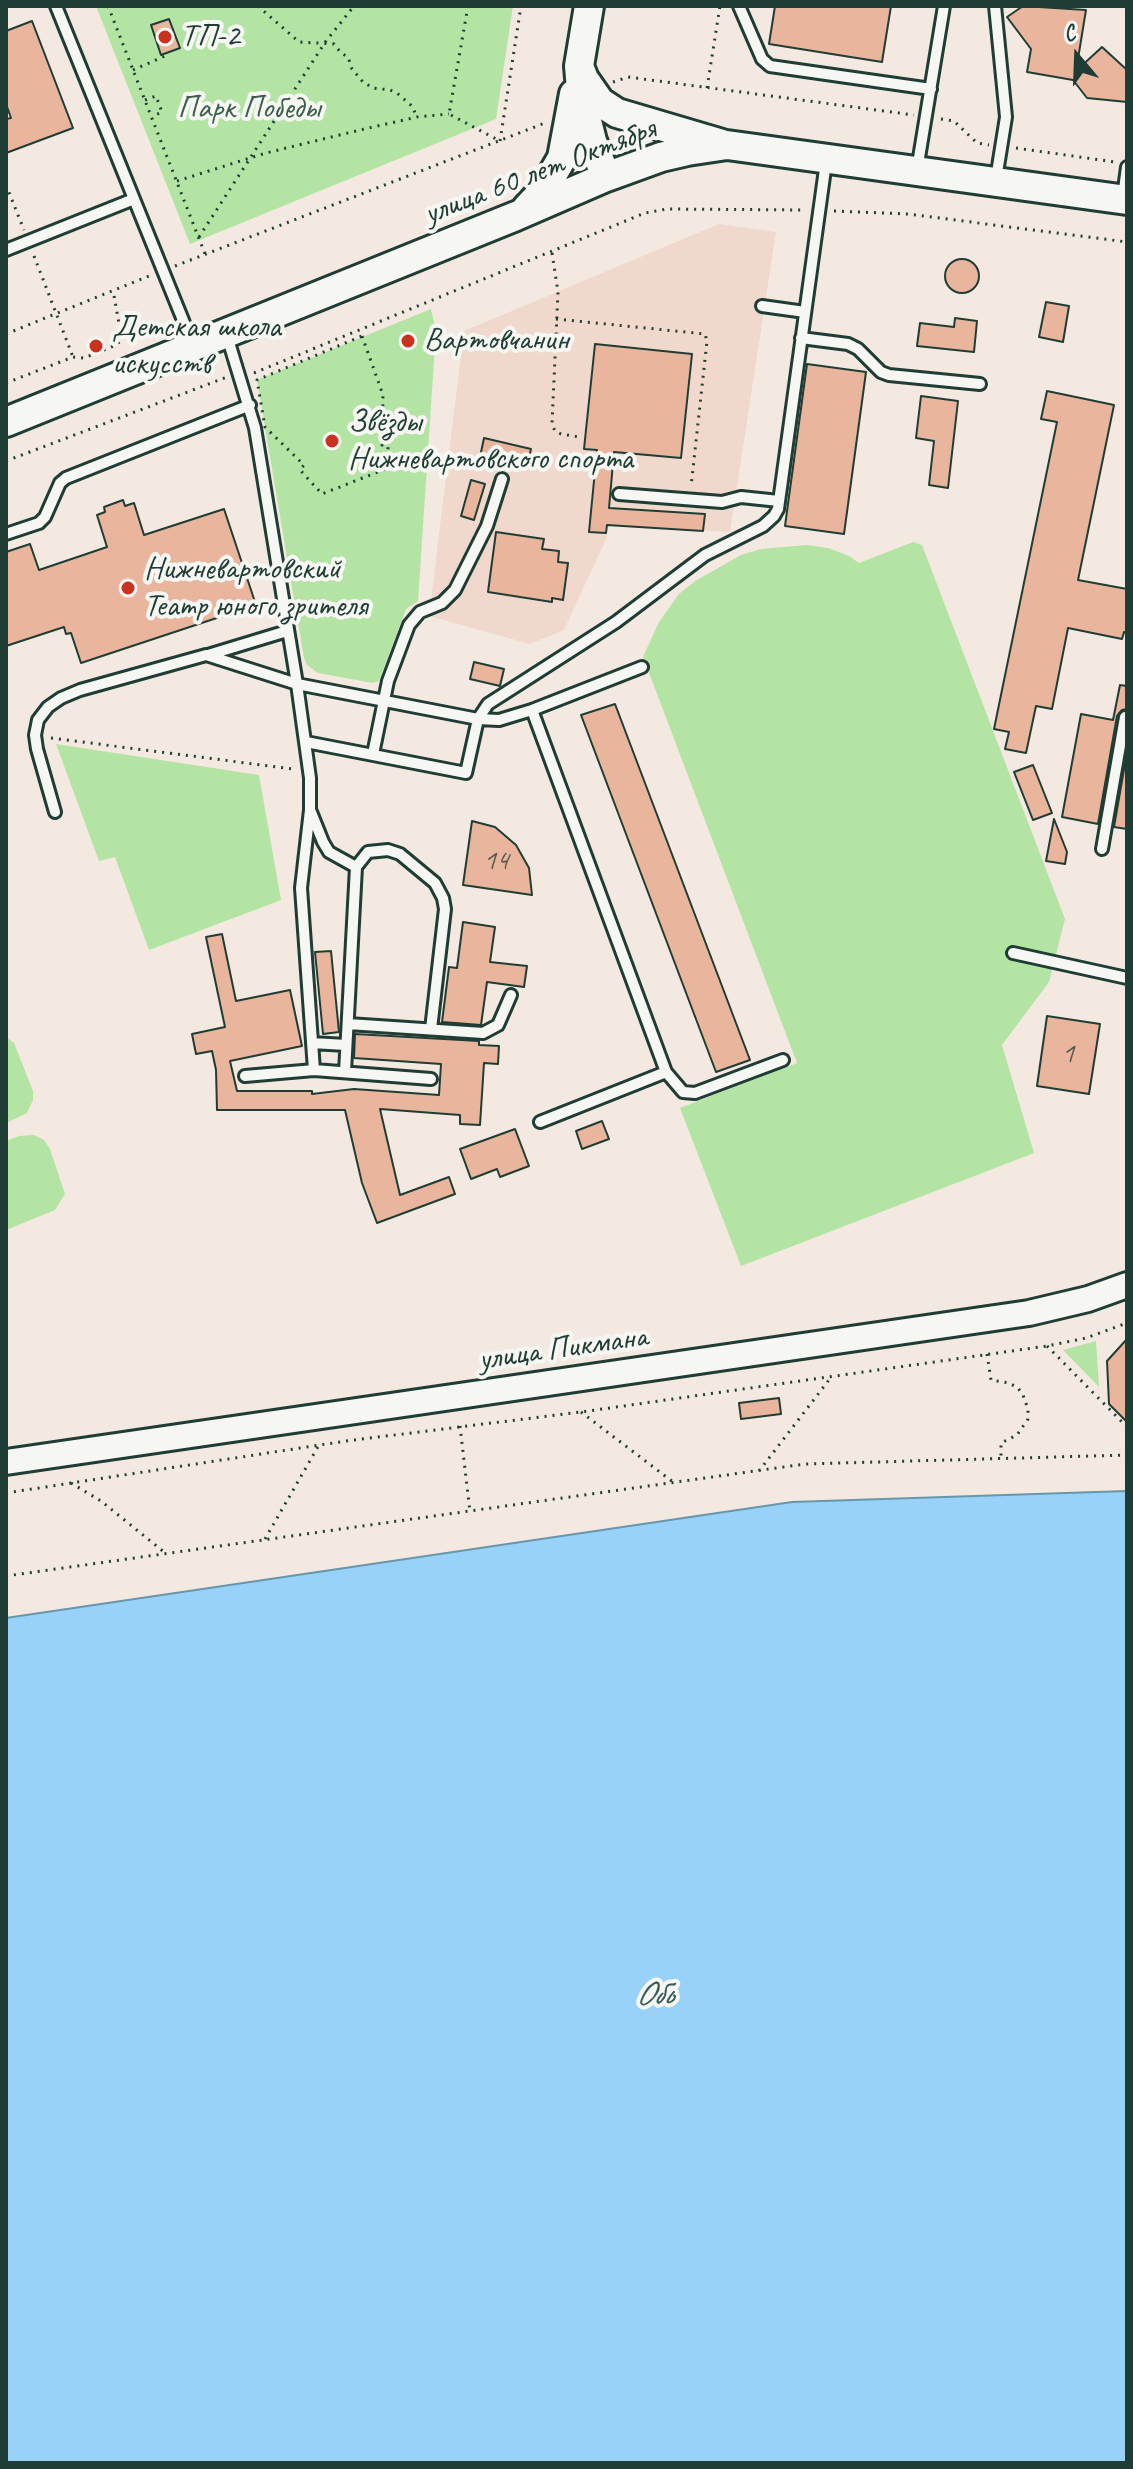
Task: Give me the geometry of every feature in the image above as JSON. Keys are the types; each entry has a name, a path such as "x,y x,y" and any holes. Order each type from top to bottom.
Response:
{"main road":[{"path":"516,216 543,191 562,158 589,6"},
{"path":"579,66 600,102 617,113 727,145"},
{"path":"579,66 585,116 606,177"},
{"name":"улица 60 лет Октября","path":"6,422 661,157 727,145 1125,200"}],"street":[{"name":"улица Пикмана","path":"6,1462 1029,1313 1088,1299 1127,1285"}],"lane":[{"path":"56,6 194,347"},
{"path":"739,6 762,59 770,66 931,89"},
{"path":"917,170 944,6"},
{"path":"995,6 1006,117 996,182"},
{"path":"306,742 466,773 478,719 497,698 616,622 690,565 769,521 778,509 827,158"},
{"path":"1122,164 1125,200"},
{"path":"6,250 134,199"},
{"path":"762,306 805,312"},
{"path":"227,334 250,405 306,742 310,810 301,888 314,1070"},
{"path":"801,338 848,344 858,349 881,372 889,375 980,384"},
{"path":"6,534 39,523 45,517 60,483 66,478 250,405"},
{"path":"373,754 391,672 409,625 420,612 442,603 455,590 487,526 502,479"},
{"path":"619,494 722,502 741,497 779,501"},
{"path":"55,812 35,736 38,720 48,707 80,690 287,631"},
{"path":"206,655 297,684 478,719 499,720 642,667"},
{"path":"532,710 666,1072 683,1092 695,1093 783,1060"},
{"path":"1102,849 1126,718 1111,715"},
{"path":"310,810 329,852 356,867"},
{"path":"345,1072 356,867 368,852 388,850 409,859 440,890 445,909 431,1029"},
{"path":"1013,953 1127,978"},
{"path":"348,1024 483,1033 498,1025 511,995"},
{"path":"312,1043 346,1045"},
{"path":"245,1076 314,1070 431,1079"},
{"path":"540,1122 666,1072"}],"path":[{"path":"108,6 205,254"},
{"path":"258,6 299,42 311,44 326,41 334,44 348,57 357,76 368,87 397,93 412,106 417,117"},
{"path":"199,237 326,41 354,6"},
{"path":"449,114 468,6"},
{"path":"500,141 521,6"},
{"path":"707,88 720,6"},
{"path":"133,70 165,56"},
{"path":"612,82 628,77 954,121 977,143 1122,164"},
{"path":"145,100 156,96 162,112 151,117"},
{"path":"177,181 250,158 417,117 449,114 500,141"},
{"path":"6,334 548,121"},
{"path":"6,185 73,357"},
{"path":"6,461 222,377 258,373 645,213 667,209 908,214 1127,242"},
{"path":"552,251 557,274 552,424 555,431 561,434 579,437"},
{"path":"6,383 73,357 84,358 122,340 113,290"},
{"path":"556,319 705,334 707,341 690,499"},
{"path":"362,336 383,395 382,445 388,446 388,468 322,494 300,470 304,465 265,427 257,380 362,336"},
{"path":"35,736 309,771"},
{"path":"6,1493 319,1445 581,1412 1047,1346 1086,1338 1127,1323"},
{"path":"1047,1346 1127,1427"},
{"path":"987,1354 991,1380 1018,1388 1028,1409 1028,1419 1017,1435 1001,1443 1001,1459"},
{"path":"759,1472 832,1376"},
{"path":"581,1412 673,1482"},
{"path":"460,1426 470,1512"},
{"path":"265,1540 319,1445"},
{"path":"6,1576 805,1464 1127,1455"},
{"path":"71,1483 101,1501 166,1553"}],"shaded area":[{"path":"719,224 776,232 730,532 607,525 607,537 564,630 530,644 429,616 464,331"}],"green space":[{"name":"Парк Победы","path":"96,6 513,6 496,119 190,244"},
{"path":"431,309 436,331 418,601 406,609 379,681 373,683 318,673 307,665 304,658 257,380"},
{"path":"913,542 922,545 1065,919 1049,982 1002,1045 1034,1153 741,1266 680,1108 797,1063 643,657 659,622 679,594 695,581 741,555 761,549 807,545 828,548 859,563"},
{"path":"56,744 259,775 281,900 149,950 115,857 99,861"},
{"path":"6,1037 14,1043 33,1091 33,1100 27,1113 6,1123"},
{"path":"34,1135 44,1140 50,1149 65,1194 55,1210 6,1230 6,1141"},
{"path":"1096,1341 1099,1387 1063,1350"}],"water":[{"name":"Обь","path":"1127,1491 1127,2463 6,2463 6,1618 792,1502"}],"building":[{"path":"775,6 891,6 882,62 769,44"},
{"path":"1023,6 1086,10 1076,71 1102,47 1127,70 1127,102 1087,98 1073,80 1027,72 1031,49 1007,17"},
{"name":"ТП-2","path":"169,19 180,48 161,55 151,25"},
{"path":"32,21 73,128 6,153 6,119 11,118 6,104 6,31"},
{"path":"962,259 974,264 979,276 974,288 962,293 950,288 945,276 950,264"},
{"path":"1046,302 1069,306 1063,342 1039,337"},
{"path":"955,318 977,321 974,352 917,346 920,323 954,327"},
{"path":"595,344 692,354 681,458 614,452 609,508 705,514 703,531 607,525 606,533 589,532 597,450 584,449"},
{"path":"807,364 866,372 844,534 785,526"},
{"path":"1047,391 1114,405 1078,580 1127,589 1127,633 1124,632 1122,639 1068,628 1052,709 1036,706 1026,753 1005,749 1009,732 994,729 1057,422 1041,419"},
{"path":"921,396 958,401 948,488 929,485 934,441 916,438"},
{"path":"484,438 531,449 527,468 480,457"},
{"path":"471,480 485,484 474,520 461,516"},
{"name":"Нижневартовский Театр юного зрителя","path":"123,500 125,506 134,503 144,535 224,509 256,605 81,663 71,633 66,634 64,627 6,646 6,552 30,544 39,570 107,547 97,515 105,512 104,507"},
{"path":"496,532 544,539 542,549 559,551 558,562 568,563 563,600 552,598 552,602 488,592"},
{"path":"474,662 504,669 500,686 470,679"},
{"path":"1120,685 1127,686 1127,709 1117,716 1098,824 1062,817 1081,714 1113,720"},
{"path":"615,704 750,1060 716,1072 581,715"},
{"path":"1127,752 1127,829 1114,827"},
{"path":"1033,765 1052,813 1033,820 1014,772"},
{"path":"1054,819 1067,852 1065,864 1046,861"},
{"path":"472,821 495,827 516,845 529,868 532,895 463,885"},
{"path":"463,922 495,927 490,962 527,966 524,987 487,982 481,1025 442,1022 449,967 457,968"},
{"path":"222,934 236,1001 290,990 302,1046 230,1061 237,1091 312,1091 312,1094 354,1089 439,1095 441,1064 354,1058 355,1034 479,1041 479,1045 499,1046 498,1064 484,1063 480,1125 460,1124 460,1115 380,1109 400,1195 449,1177 455,1194 377,1223 362,1183 345,1110 217,1110 212,1051 196,1054 192,1034 225,1027 206,937"},
{"path":"331,951 339,1032 323,1034 315,952"},
{"path":"1047,1016 1100,1024 1089,1094 1037,1086"},
{"path":"602,1121 609,1139 582,1149 576,1131"},
{"path":"515,1129 529,1166 500,1177 497,1169 471,1179 460,1149"},
{"path":"1127,1339 1127,1422 1109,1404 1107,1361"},
{"path":"779,1398 781,1414 741,1419 739,1403"}],"place":[{"name":"ТП-2","path":"165,37"},
{"name":"Вартовчанин","path":"408,341"},
{"name":"Детская школа искусств","path":"96,346"},
{"name":"Звёзды Нижневартовского спорта","path":"332,441"},
{"name":"Нижневартовский Театр юного зрителя","path":"128,588"}]}
